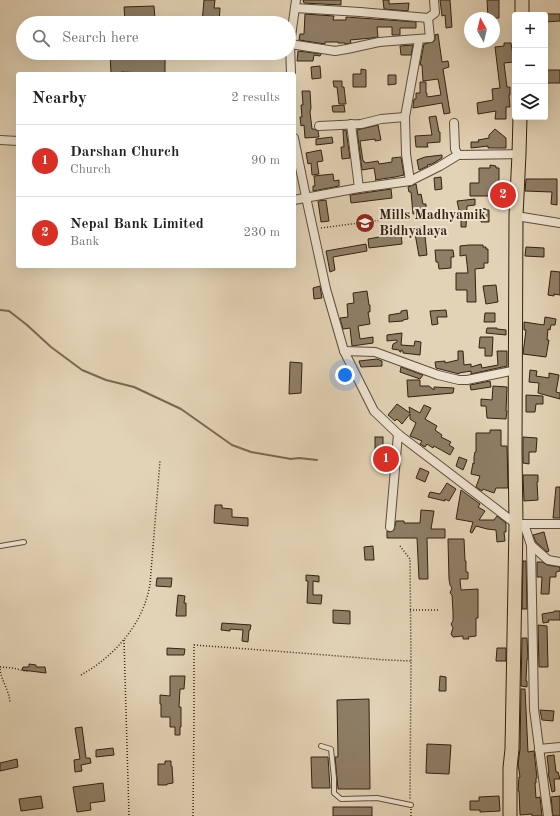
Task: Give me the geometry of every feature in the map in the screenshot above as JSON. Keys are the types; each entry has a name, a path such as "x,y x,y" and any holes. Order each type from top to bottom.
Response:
{"main road":[{"path":"522,0 522,12"},
{"path":"510,816 510,768 512,749 520,524 515,443 516,216 520,120"}],"street":[{"path":"294,16 295,4 428,18 435,13 434,0"},
{"path":"296,45 334,51 379,42 430,38 428,18"},
{"path":"410,181 406,154 405,117 419,40"},
{"path":"291,60 291,72"},
{"path":"319,126 361,124 380,119 405,117"},
{"path":"454,123 455,149 458,155"},
{"path":"351,124 359,188"},
{"path":"0,140 16,141"},
{"path":"296,148 326,289 344,351 374,411 398,434 520,524 532,545 548,560 560,562"},
{"path":"296,200 359,188 410,181 458,155 519,154"},
{"path":"516,216 560,223"},
{"path":"344,351 375,352 438,375 459,380 466,380 516,370"},
{"path":"390,527 398,434"},
{"path":"520,524 560,524"},
{"path":"532,545 534,699 548,816"},
{"path":"539,749 560,747"}],"lane":[{"path":"0,546 24,542"},
{"path":"320,746 331,749 334,793 341,799 377,798 411,805"}],"path":[{"path":"313,230 389,219"},
{"path":"81,675 94,668 124,640 142,612 149,593 160,461"},
{"path":"400,546 410,559 411,816"},
{"path":"410,610 440,610"},
{"path":"124,640 129,816"},
{"path":"193,816 194,645 410,661"},
{"path":"10,702 0,673 0,668 14,668 29,672"}],"building":[{"path":"204,0 215,0 214,8 220,8 219,16 203,16"},
{"path":"303,0 341,0 341,5 304,3"},
{"path":"383,0 389,0 389,4 409,3 408,11 384,9"},
{"path":"440,0 450,0 452,27 446,28 445,15 442,16"},
{"path":"487,0 499,0 499,12 488,12"},
{"path":"154,6 155,16 125,16 124,7"},
{"path":"305,14 334,16 333,20 346,20 346,17 416,22 416,28 400,28 400,35 392,35 392,27 377,27 378,37 350,40 351,43 345,44 338,42 325,42 325,44 299,40 300,34 304,34"},
{"path":"548,14 560,14 560,21 548,22"},
{"path":"438,34 442,62 448,61 449,67 443,69 450,113 444,114 442,103 413,108 416,93 420,93 420,82 426,82 427,97 441,95 438,79 423,81 422,65 420,65 424,44 433,42 435,40 435,35"},
{"path":"504,43 511,43 512,49 512,62 504,63 507,87 510,87 510,107 506,107 506,119 495,119 496,111 478,114 477,103 493,100 492,89 500,88 495,48 504,46"},
{"path":"413,45 411,55 401,55 400,46"},
{"path":"298,51 321,54 320,56 314,55 313,61 297,61"},
{"path":"110,60 165,60 165,72 111,72"},
{"path":"320,66 321,78 312,79 311,67"},
{"path":"361,69 366,70 366,87 353,87 353,74 361,74"},
{"path":"548,70 560,70 560,83 548,83"},
{"path":"388,75 396,75 396,84 388,85"},
{"path":"333,81 342,81 346,104 339,104 337,87 334,87"},
{"path":"302,91 310,91 312,129 318,131 319,137 305,138 304,125 301,126 300,117 302,117 301,105 303,105"},
{"path":"344,105 345,112 333,112 332,106"},
{"path":"436,116 440,132 440,142 427,143 428,147 416,147 415,136 432,135 429,117"},
{"path":"378,125 381,140 375,141 375,139 360,141 363,161 365,163 378,161 379,164 392,162 392,158 401,157 404,175 376,180 374,168 362,170 357,130"},
{"path":"495,129 506,138 506,148 488,148 488,146 471,148 471,142 479,142 478,140 489,138 489,135"},
{"path":"343,130 346,130 350,158 342,159 341,147 344,147"},
{"path":"332,137 333,143 316,145 316,139"},
{"path":"321,150 323,161 317,162 319,174 312,175 311,163 308,164 306,153"},
{"path":"442,155 442,158 419,170 417,160 425,157"},
{"path":"490,165 499,168 499,196 470,196 470,183 479,183 479,168 490,168"},
{"path":"333,174 334,181 339,180 339,186 313,191 313,186 315,186 314,176"},
{"path":"441,177 442,189 435,190 434,178"},
{"path":"526,179 557,179 557,205 551,204 552,192 525,191"},
{"path":"416,184 418,195 421,194 423,204 426,204 426,210 413,214 411,192 409,192 408,187"},
{"path":"391,189 392,198 351,203 350,195"},
{"path":"475,199 475,205 467,206 466,227 461,227 461,218 458,218 459,210 457,201"},
{"path":"326,200 329,221 321,222 318,201"},
{"path":"479,208 489,210 489,222 481,222 482,214 479,214"},
{"path":"421,227 422,231 433,229 434,235 425,236 427,255 419,256 414,228"},
{"path":"401,232 402,244 369,248 368,239 379,237 379,235"},
{"path":"366,244 367,251 333,257 335,270 330,272 326,251"},
{"path":"483,245 483,247 488,249 488,263 484,263 484,268 475,269 476,302 467,302 467,290 456,290 456,273 468,273 466,255 460,256 460,246"},
{"path":"526,247 544,248 544,257 525,256"},
{"path":"435,250 453,250 454,257 451,257 451,268 439,269 438,262 436,262"},
{"path":"551,271 560,272 560,295 548,295"},
{"path":"496,285 498,302 486,304 483,286"},
{"path":"320,286 322,298 314,299 313,288"},
{"path":"367,291 370,305 370,312 368,312 370,324 358,326 360,339 373,337 373,343 352,346 350,328 343,329 340,318 348,317 347,304 354,303 353,293"},
{"path":"407,310 408,319 389,322 389,315 401,313 401,311"},
{"path":"446,310 447,317 437,317 438,324 432,325 430,311"},
{"path":"485,313 495,313 495,322 484,322"},
{"path":"545,317 556,319 555,325 551,325 550,330 548,329 547,340 549,340 546,357 523,354 526,330 524,330 524,322 544,325"},
{"path":"487,328 506,330 506,335 486,333"},
{"path":"402,333 401,345 414,346 415,341 421,342 420,355 403,353 401,350 400,352 399,350 392,349 393,344 397,342 397,340 387,341 387,335"},
{"path":"480,337 493,337 492,356 485,356 485,348 479,348"},
{"path":"458,351 463,351 464,365 471,364 471,367 481,364 482,368 498,365 497,351 507,351 507,366 471,374 471,371 459,374 436,368 435,362 445,361 445,363 458,360"},
{"path":"377,359 382,361 382,366 361,367 359,361"},
{"path":"290,362 302,363 301,393 289,394"},
{"path":"401,367 423,375 420,379 400,372"},
{"path":"530,370 537,371 536,376 549,378 549,373 559,375 556,392 560,393 560,399 538,393 539,383 529,382"},
{"path":"407,380 420,380 420,386 429,386 434,390 434,387 454,388 453,393 408,397"},
{"path":"490,381 491,387 471,390 470,385"},
{"path":"493,386 507,387 506,419 487,418 486,406 481,406 481,399 492,400"},
{"path":"526,395 543,396 543,404 536,404 535,412 526,412"},
{"path":"397,404 410,413 409,407 420,413 424,405 431,408 425,419 437,426 435,430 442,435 441,437 451,442 449,445 454,448 450,455 434,446 433,448 427,444 425,447 420,444 422,441 410,436 416,423 410,419 410,414 402,424 397,419 395,421 388,415"},
{"path":"490,430 501,430 501,446 507,446 508,488 496,488 494,493 483,489 482,491 476,487 480,476 471,474 476,452 476,433 490,433"},
{"path":"375,437 383,437 383,450 375,450"},
{"path":"523,437 537,438 536,452 529,452 529,464 523,463"},
{"path":"459,457 467,460 463,470 456,466"},
{"path":"420,468 429,472 425,482 416,478"},
{"path":"523,475 538,475 538,500 524,501"},
{"path":"447,483 456,489 449,501 445,499 445,501 428,497 430,492 440,494"},
{"path":"556,487 560,487 560,518 553,518"},
{"path":"461,490 480,504 478,507 485,511 479,520 494,520 497,516 506,523 506,532 504,532 505,541 497,542 496,530 476,526 472,533 470,532 473,522 456,519"},
{"path":"215,505 222,505 222,508 232,509 232,517 248,518 248,526 214,523"},
{"path":"421,510 434,511 431,529 445,529 445,538 427,538 428,579 419,579 417,538 387,538 387,531 390,532 394,530 396,521 404,521 404,523 420,523"},
{"path":"544,532 549,551 547,552 536,542 533,535"},
{"path":"448,539 464,539 466,572 468,572 468,579 460,579 461,590 478,589 478,618 476,618 476,636 468,637 469,639 463,639 463,636 453,637 451,634 453,628 451,624 453,621 453,612 452,595 450,593 452,588 449,579"},
{"path":"373,546 374,560 365,560 364,547"},
{"path":"523,561 526,561 527,609 522,609"},
{"path":"537,562 560,567 560,571 556,572 556,577 550,577 549,594 541,594 542,577 537,577"},
{"path":"306,575 319,576 319,582 313,581 313,595 322,595 321,604 307,603 308,581 306,581"},
{"path":"157,578 172,578 171,587 156,586"},
{"path":"178,595 185,596 184,603 186,603 186,616 176,616"},
{"path":"333,610 350,611 350,624 333,623"},
{"path":"560,611 560,620 548,620 549,622 543,623 542,614"},
{"path":"222,623 251,625 248,642 242,641 243,630 221,630"},
{"path":"538,625 547,626 548,667 539,667"},
{"path":"522,638 527,638 527,687 521,686"},
{"path":"167,648 185,649 184,655 167,655"},
{"path":"497,648 506,648 506,661 496,661"},
{"path":"29,664 36,665 36,667 45,667 46,673 22,670 23,667 29,667"},
{"path":"170,676 185,676 184,689 180,689 180,735 175,735 175,727 170,727 170,717 161,717 160,695 170,696"},
{"path":"440,676 446,677 446,691 439,691"},
{"path":"521,689 525,689 528,752 534,751 537,778 535,783 536,798 540,797 542,816 532,816 532,814 520,815 518,791 520,777 518,764 520,749"},
{"path":"369,699 370,789 338,789 335,757 338,757 337,700"},
{"path":"540,710 554,711 553,721 542,720"},
{"path":"82,727 86,758 90,758 91,763 81,765 82,771 75,772 74,760 80,759 75,728"},
{"path":"427,744 451,745 449,774 426,773"},
{"path":"113,748 114,755 96,757 96,750"},
{"path":"554,755 556,772 558,772 560,779 554,779 555,791 552,792 548,773 547,756"},
{"path":"311,757 328,757 330,788 312,788"},
{"path":"17,759 18,767 0,771 0,763"},
{"path":"165,761 171,761 173,783 158,785 158,764 165,764"},
{"path":"103,783 105,801 90,803 91,810 77,812 73,787"},
{"path":"41,796 43,808 21,811 19,799"},
{"path":"499,796 500,811 480,812 480,810 470,810 470,801 479,801 479,797"},
{"path":"560,796 560,816 553,816 551,797"},
{"path":"333,807 372,807 372,816 333,816"}],"waterway":[{"path":"0,310 9,311 51,347 82,370 106,380 134,387 181,409 232,445 251,452 291,459 299,458 317,460"}],"place":[{"name":"Nepal Bank Limited","path":"503,195"},
{"name":"Mills Madhyamik Bidhyalaya","path":"365,223"},
{"name":"Darshan Church","path":"386,459"}]}
